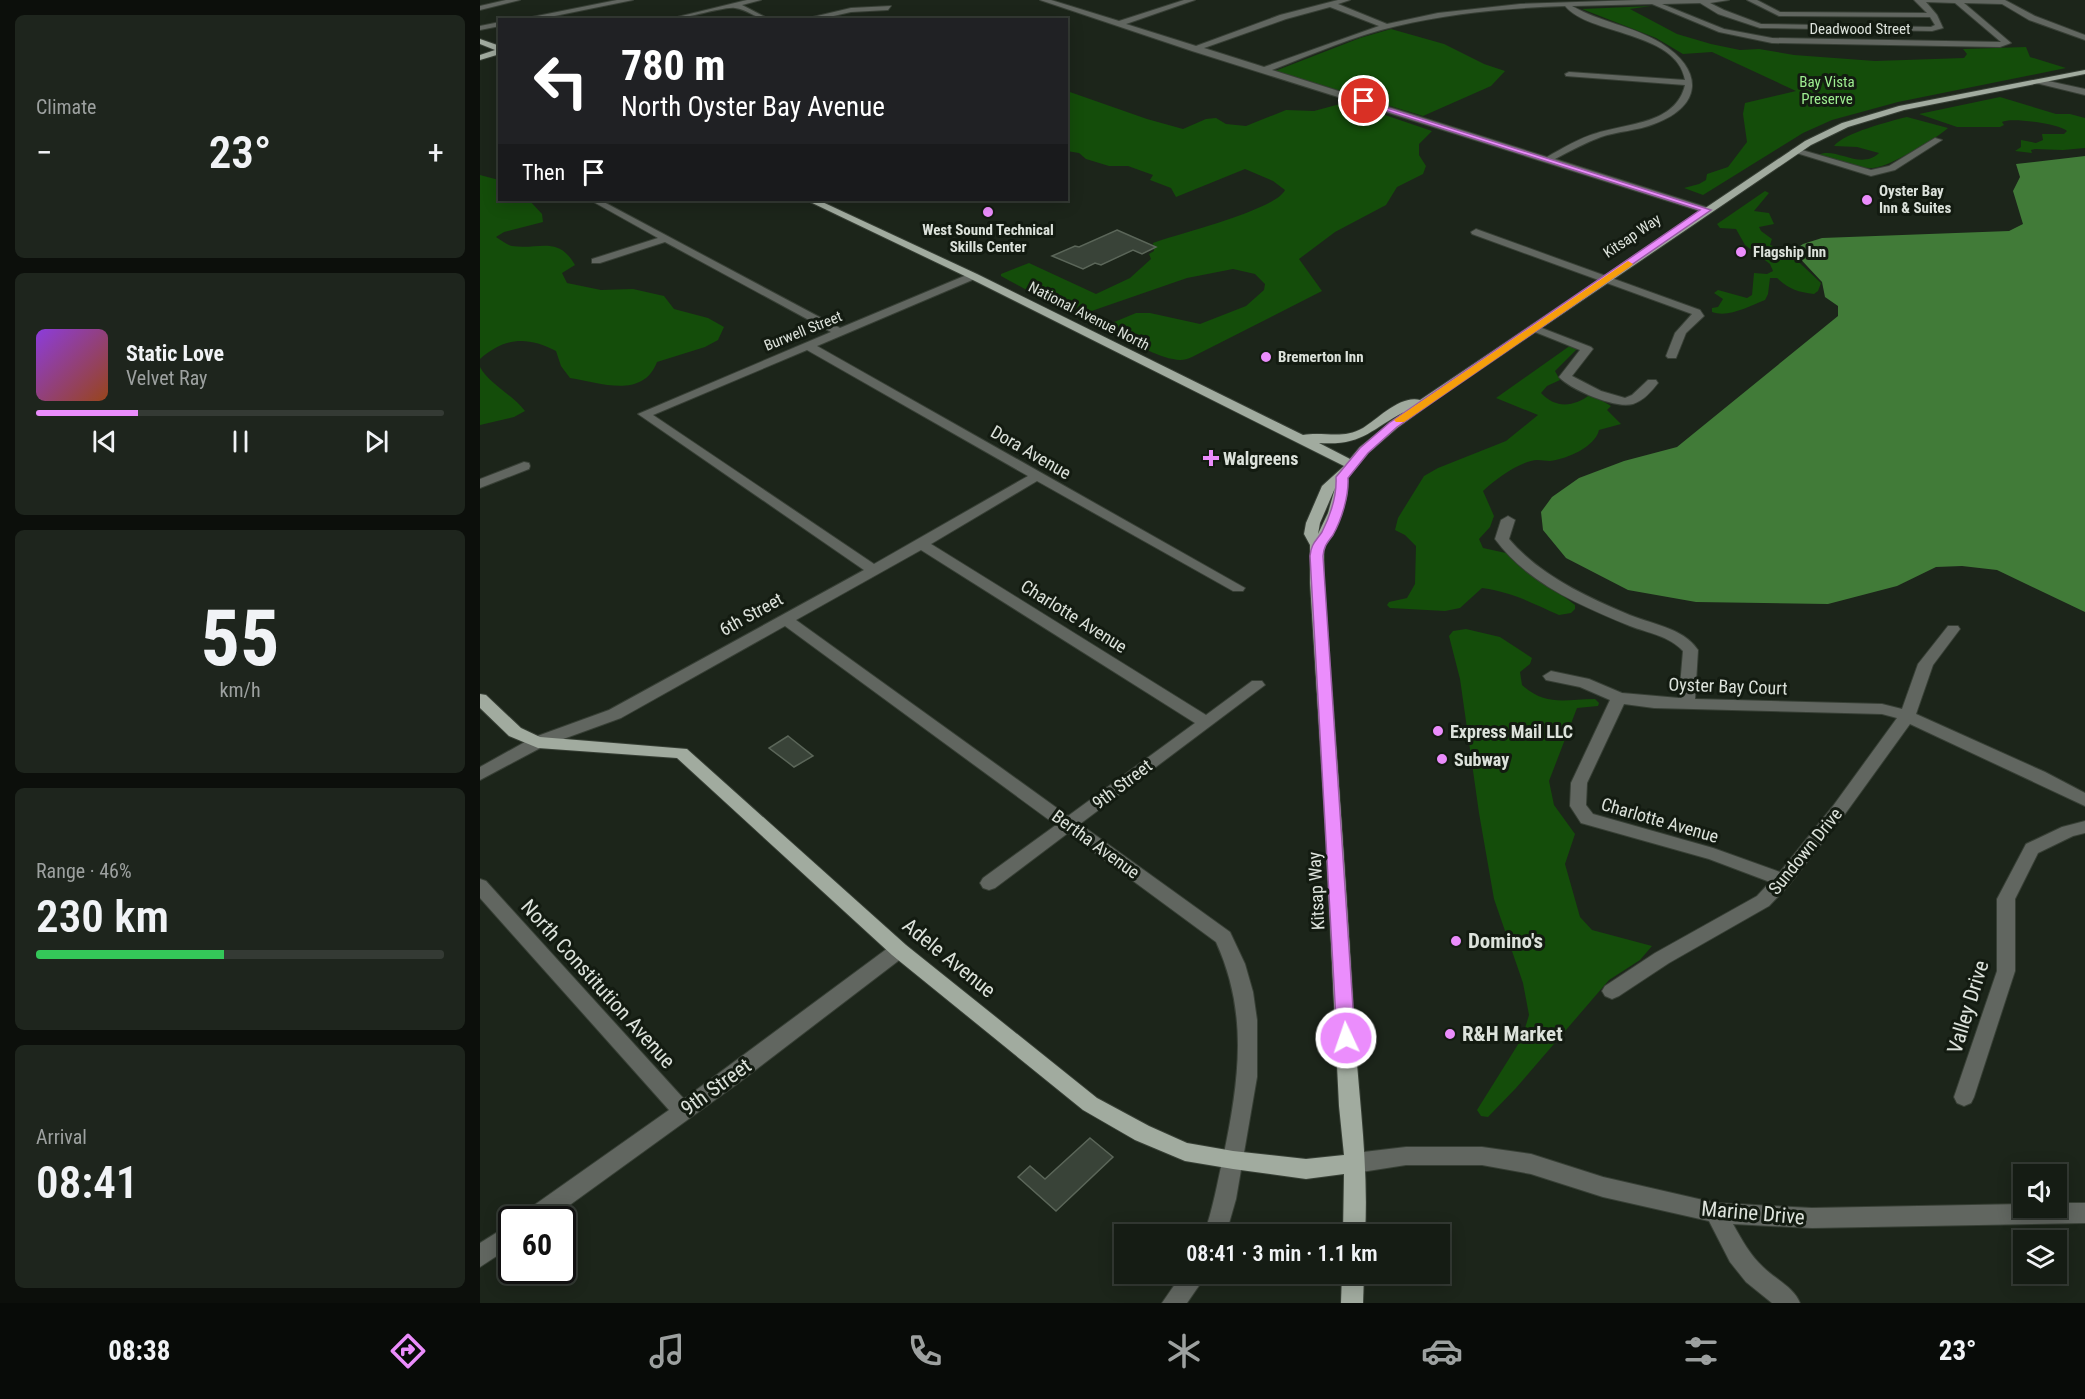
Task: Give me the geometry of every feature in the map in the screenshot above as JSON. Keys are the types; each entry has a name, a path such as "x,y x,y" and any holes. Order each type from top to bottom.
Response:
{"main road":[{"path":"480,41 498,49"},
{"path":"480,58 498,51"},
{"name":"Kitsap Way","path":"1354,1224 1355,1163 1349,1106 1334,820 1317,583 1317,545 1327,534 1343,490 1342,477 1351,464 1393,425 1433,396 1706,210 1795,151 1833,130 1870,116 1916,105 2085,72"},
{"name":"National Avenue North","path":"813,201 973,276 1351,464"},
{"path":"1294,436 1323,440 1344,439 1367,431 1395,409 1433,396"},
{"path":"480,699 515,732 538,742"},
{"name":"Adele Avenue","path":"538,742 681,753 899,950 1090,1104 1142,1133 1185,1152 1233,1160 1306,1169 1355,1163"},
{"path":"1352,1303 1353,1284"}],"street":[{"path":"480,8 516,0"},
{"path":"531,18 629,0"},
{"path":"722,0 763,18"},
{"path":"677,18 757,0"},
{"path":"1044,0 1706,210"},
{"path":"1057,4 1071,0"},
{"path":"1118,24 1191,0"},
{"path":"1195,49 1280,18 1346,0"},
{"path":"1557,0 1578,12 1643,37 1662,47 1685,66 1690,83 1688,95 1672,112 1560,162"},
{"path":"1264,70 1386,26 1462,12 1566,5 1725,0"},
{"path":"1750,0 1779,14 1933,15"},
{"path":"1701,1 1747,23 1782,28 1932,29 1941,25 1919,0"},
{"path":"1919,0 2000,1 2043,23 2085,38"},
{"name":"Deadwood Street","path":"1653,2 1714,30 1766,40 2000,45 2007,43 1957,1"},
{"path":"1330,4 1386,26"},
{"path":"812,18 851,10 888,8"},
{"path":"480,28 498,24"},
{"path":"1569,74 1690,83"},
{"path":"2039,81 2085,92"},
{"path":"1549,159 1602,134 1635,128"},
{"path":"1795,151 1871,172 1892,168 1938,140"},
{"path":"596,201 840,332"},
{"path":"1476,232 1608,278 1696,312 1698,316 1685,324 1675,340 1672,356"},
{"path":"596,261 666,239"},
{"name":"Burwell Street","path":"873,570 644,414 973,276"},
{"path":"1534,328 1587,349 1565,377 1580,386 1621,402 1629,402 1652,383"},
{"name":"Dora Avenue","path":"807,345 1238,588"},
{"path":"480,484 524,466"},
{"name":"6th Street","path":"480,774 538,742 615,714 784,618 921,544 1036,476"},
{"path":"1508,520 1502,539 1512,553 1565,590 1641,625 1682,639 1691,650 1687,702"},
{"name":"Charlotte Avenue","path":"921,544 1206,722"},
{"name":"Bertha Avenue","path":"784,618 1223,938 1234,956 1248,1011 1248,1080 1241,1130 1219,1224"},
{"name":"Sundown Drive","path":"1612,991 1662,958 1763,901 1783,880 1839,810 1907,716 1926,664 1953,628"},
{"name":"Oyster Bay Court","path":"1551,676 1584,683 1619,698 1654,703 1687,702 1882,709 1907,716"},
{"name":"9th Street","path":"989,883 1257,686"},
{"name":"Charlotte Avenue","path":"1619,698 1579,783 1578,806 1587,819 1713,854 1783,880"},
{"path":"1907,716 2039,776 2085,800"},
{"name":"Valley Drive","path":"1964,1096 2006,971 2006,899 2032,849 2068,831 2085,827"},
{"name":"North Constitution Avenue","path":"480,886 682,1111"},
{"name":"9th Street","path":"550,1206 899,950"},
{"name":"Marine Drive","path":"1355,1163 1406,1156 1482,1156 1531,1164 1603,1187 1716,1213 1812,1218 2085,1214"},
{"path":"1716,1213 1738,1255 1754,1274 1789,1303"},
{"path":"480,1256 498,1243"},
{"path":"1173,1303 1188,1284"}],"green space":[{"name":"Bay Vista Preserve","path":"1651,6 1630,9 1677,34 1740,50 1759,49 1794,55 1875,61 1964,58 1967,54 1963,49 2026,47 2030,57 2066,68 1898,102 1832,120 1803,133 1703,195 1684,188 1699,184 1706,180 1707,174 1728,167 1747,142 1743,114 1745,103 1796,91 1712,52 1683,54 1656,38 1582,9"},
{"path":"1391,29 1444,44 1484,64 1505,71 1491,86 1423,116 1275,71 1360,38"},
{"path":"1068,91 1183,129 1206,119 1216,118 1226,124 1246,126 1286,110 1314,111 1340,104 1382,114 1432,131 1419,144 1419,155 1426,166 1423,174 1397,187 1386,205 1335,232 1299,259 1322,291 1192,357 1178,360 1158,355 1136,345 1116,334 1107,325 1136,313 1150,313 1200,324 1246,306 1264,290 1265,284 1255,274 1233,269 1187,278 1080,315 1066,311 1001,274 1029,263 1096,294 1130,278 1151,259 1149,254 1154,251 1153,243 1246,213 1278,198 1285,190 1273,181 1245,169 1176,197 1171,188 1150,180 1153,175 1128,166 1109,166 1086,159 1079,153 1068,151"},
{"path":"2000,97 2056,114 2070,114 2085,118 2085,148 2035,149 2031,150 2032,153 2015,151 2021,147 2021,140 2036,143 2043,140 2042,134 2064,134 2067,131 2046,124 2015,120 2002,122 2004,125 2000,127 1957,127 1919,114"},
{"path":"1907,117 1948,128 1912,152 1890,163 1873,168 1852,166 1818,155 1832,153 1864,160 1872,158 1879,153 1857,147 1834,146 1857,132"},
{"path":"480,175 498,180 498,201 530,201 542,214 543,222 504,232 496,237 512,246 547,246 562,250 575,265 562,273 567,283 601,290 633,289 664,296 674,309 708,318 724,327 718,340 705,347 657,362 651,374 631,385 607,385 570,378 561,366 556,351 526,341 498,346 480,359"},
{"path":"1765,191 1769,193 1754,211 1769,213 1774,224 1759,227 1761,231 1772,239 1770,245 1786,250 1821,283 1818,291 1814,294 1798,291 1777,278 1770,278 1765,300 1725,314 1712,312 1712,308 1718,307 1723,299 1714,293 1718,290 1747,298 1752,295 1754,273 1767,274 1773,271 1770,264 1745,245 1736,229 1720,228 1717,224"},
{"path":"1571,345 1578,348 1555,371 1560,380 1547,386 1541,393 1559,404 1572,404 1591,394 1611,406 1607,410 1621,424 1599,430 1592,442 1572,455 1550,461 1536,460 1525,463 1493,482 1483,491 1494,516 1490,527 1479,539 1483,548 1506,553 1575,605 1575,609 1571,613 1559,615 1513,595 1482,588 1460,608 1445,611 1390,608 1387,605 1389,602 1407,598 1415,584 1416,546 1405,535 1395,530 1398,518 1424,476 1438,468 1506,441 1538,415 1496,398"},
{"path":"480,367 489,379 525,411 514,417 480,425"},
{"path":"1466,629 1500,637 1532,658 1530,664 1520,672 1522,685 1531,692 1548,699 1595,699 1599,703 1598,706 1577,708 1549,781 1554,805 1575,834 1565,864 1580,917 1592,930 1652,946 1640,960 1609,980 1488,1117 1481,1116 1477,1110 1522,1038 1529,1015 1523,983 1494,899 1460,679 1449,636 1453,631"}],"shaded area":[{"path":"2085,156 2085,612 1997,570 1962,566 1936,567 1897,586 1828,604 1696,602 1628,590 1566,558 1543,530 1541,512 1552,497 1579,478 1624,461 1677,447 1838,316 1838,306 1825,297 1822,282 1793,251 1803,244 1822,238 2009,231 2023,224 2013,191 2020,177 2016,164"}],"building":[{"path":"1117,230 1156,247 1142,254 1133,250 1101,265 1095,263 1083,269 1052,256 1075,246 1079,247"},
{"path":"788,736 813,756 794,767 769,748"},
{"path":"1090,1138 1113,1157 1056,1211 1018,1177 1030,1166 1045,1179"}],"slow traffic":[{"path":"1400,420 1628,264"}],"place":[{"name":"Oyster Bay Inn & Suites","path":"1867,200"},
{"name":"West Sound Technical Skills Center","path":"988,212"},
{"name":"Flagship Inn","path":"1741,252"},
{"name":"Bremerton Inn","path":"1266,357"},
{"name":"Walgreens","path":"1211,458"},
{"name":"Express Mail LLC","path":"1438,731"},
{"name":"Subway","path":"1442,759"},
{"name":"Domino's","path":"1456,941"},
{"name":"R&H Market","path":"1450,1034"}],"route":[{"path":"1346,1038 1316,556 1317,545 1327,534 1343,490 1342,477 1364,450 1393,425 1706,210 1364,101"}]}
